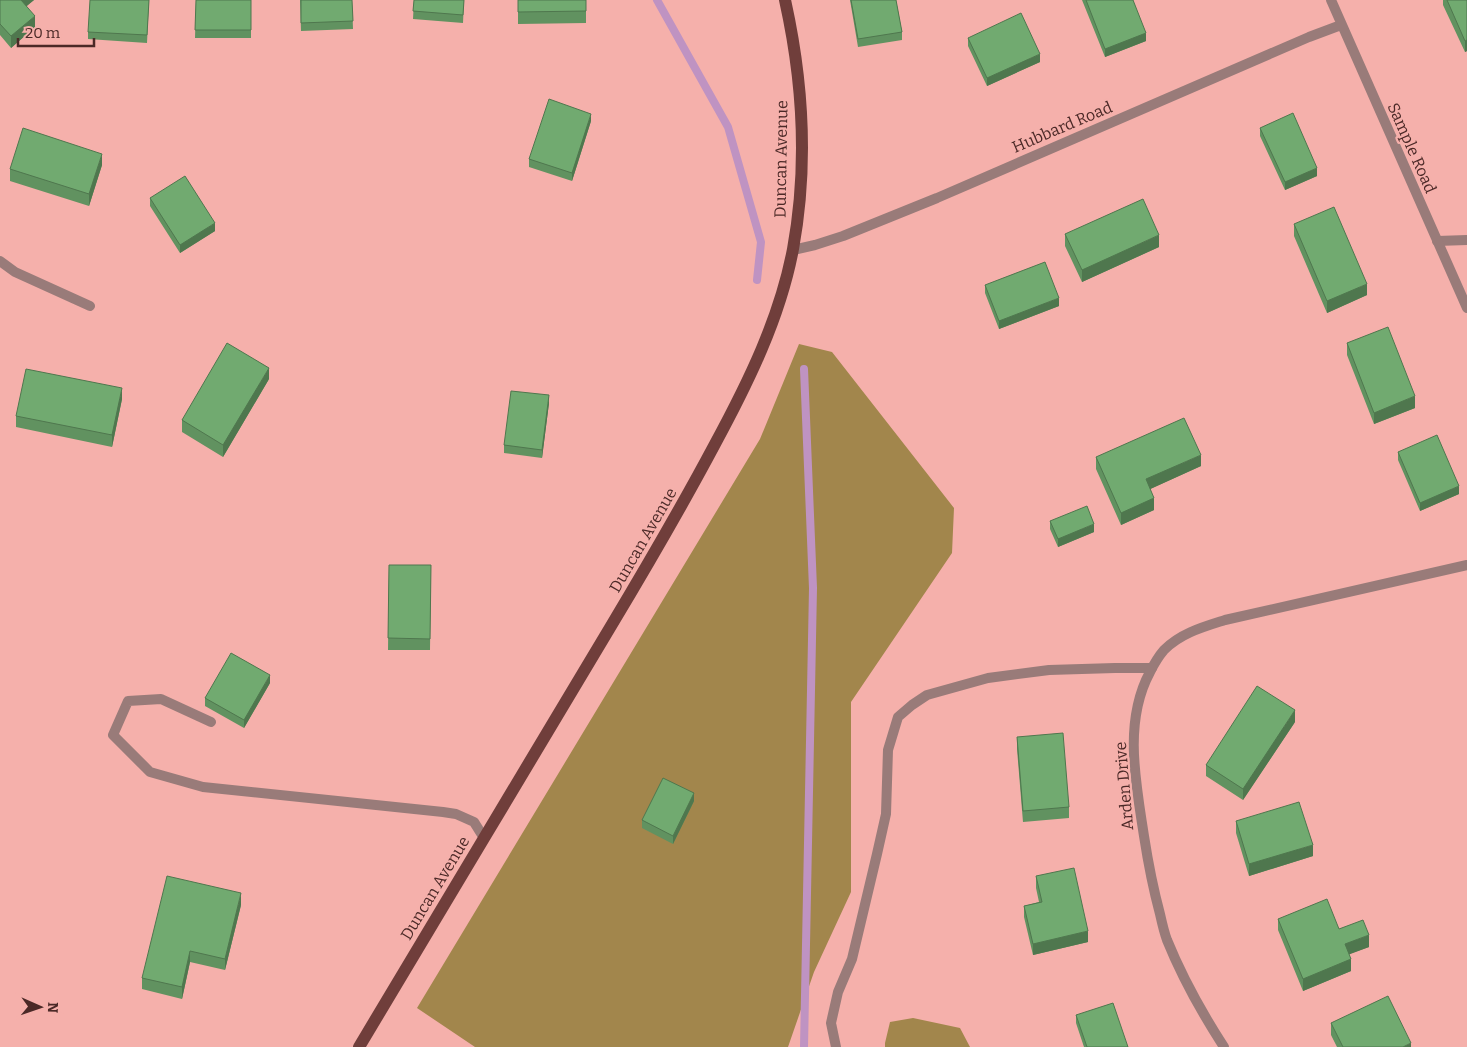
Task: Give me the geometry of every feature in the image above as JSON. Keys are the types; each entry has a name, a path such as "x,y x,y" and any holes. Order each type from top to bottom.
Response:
{"main road":[{"name":"Duncan Avenue","path":"359,1047 680,509 752,373 781,296 793,250 800,196 802,137 799,80 794,39 785,0"}],"street":[{"name":"Sample Road","path":"1331,0 1467,308"},
{"name":"Hubbard Road","path":"793,250 843,236 938,198 1341,25"},
{"path":"1437,241 1467,240"},
{"path":"0,260 14,272 90,306"},
{"name":"Arden Drive","path":"1224,1047 1204,1015 1181,971 1166,938 1154,896 1138,796 1134,757 1134,728 1144,682 1164,650 1178,638 1197,629 1467,565"},
{"path":"836,1047 831,1022 838,992 852,959 886,814 888,750 898,717 912,705 927,696 988,678 1049,670 1152,668"},
{"path":"211,722 161,699 128,701 113,735 150,772 203,787 456,814 474,822 484,838"}],"shaded area":[{"path":"799,344 832,352 954,508 952,553 851,702 851,892 814,972 788,1047 475,1047 417,1008 760,439"},
{"path":"913,1018 960,1028 970,1047 885,1047 890,1022"}],"building":[{"path":"0,0 21,0 35,16 11,36 0,24"},
{"path":"90,0 149,0 147,35 88,32"},
{"path":"196,0 251,0 251,30 195,30"},
{"path":"301,0 352,0 353,21 301,23"},
{"path":"414,0 464,0 463,15 413,11"},
{"path":"518,0 586,0 586,11 518,12"},
{"path":"851,0 896,0 902,32 858,39"},
{"path":"1086,0 1133,0 1146,33 1105,49"},
{"path":"1447,0 1467,0 1467,40 1465,41"},
{"path":"1021,13 1040,54 987,78 968,38"},
{"path":"549,99 591,114 572,173 529,159"},
{"path":"1293,113 1317,168 1285,182 1260,128"},
{"path":"23,128 102,154 89,194 10,169"},
{"path":"185,176 215,223 180,245 150,198"},
{"path":"1143,199 1159,235 1082,270 1065,234"},
{"path":"1334,207 1367,284 1327,301 1294,224"},
{"path":"1045,262 1059,298 999,321 985,285"},
{"path":"1388,327 1415,396 1374,413 1347,343"},
{"path":"227,343 269,368 223,445 182,420"},
{"path":"26,369 122,388 112,435 16,416"},
{"path":"511,391 549,395 542,450 504,445"},
{"path":"1184,418 1201,455 1146,479 1154,498 1121,513 1096,457"},
{"path":"1437,435 1459,486 1420,503 1398,452"},
{"path":"1087,506 1094,524 1058,539 1050,521"},
{"path":"389,565 431,565 430,639 388,638"},
{"path":"231,653 270,675 244,720 205,698"},
{"path":"1257,686 1295,710 1243,789 1206,765"},
{"path":"1063,733 1069,807 1023,811 1017,737"},
{"path":"663,778 694,793 673,836 642,820"},
{"path":"1299,802 1313,845 1249,864 1236,821"},
{"path":"1074,868 1088,931 1033,944 1024,906 1042,902 1036,876"},
{"path":"167,876 241,893 225,959 190,951 182,987 142,978"},
{"path":"1327,899 1339,929 1363,920 1369,935 1345,944 1351,959 1303,979 1278,919"},
{"path":"1388,996 1411,1043 1403,1047 1343,1047 1331,1023"},
{"path":"1113,1003 1128,1047 1087,1047 1076,1015"}],"waterway":[{"path":"657,0 728,127 761,242 757,280"},
{"path":"804,369 813,588 804,1047"}]}
